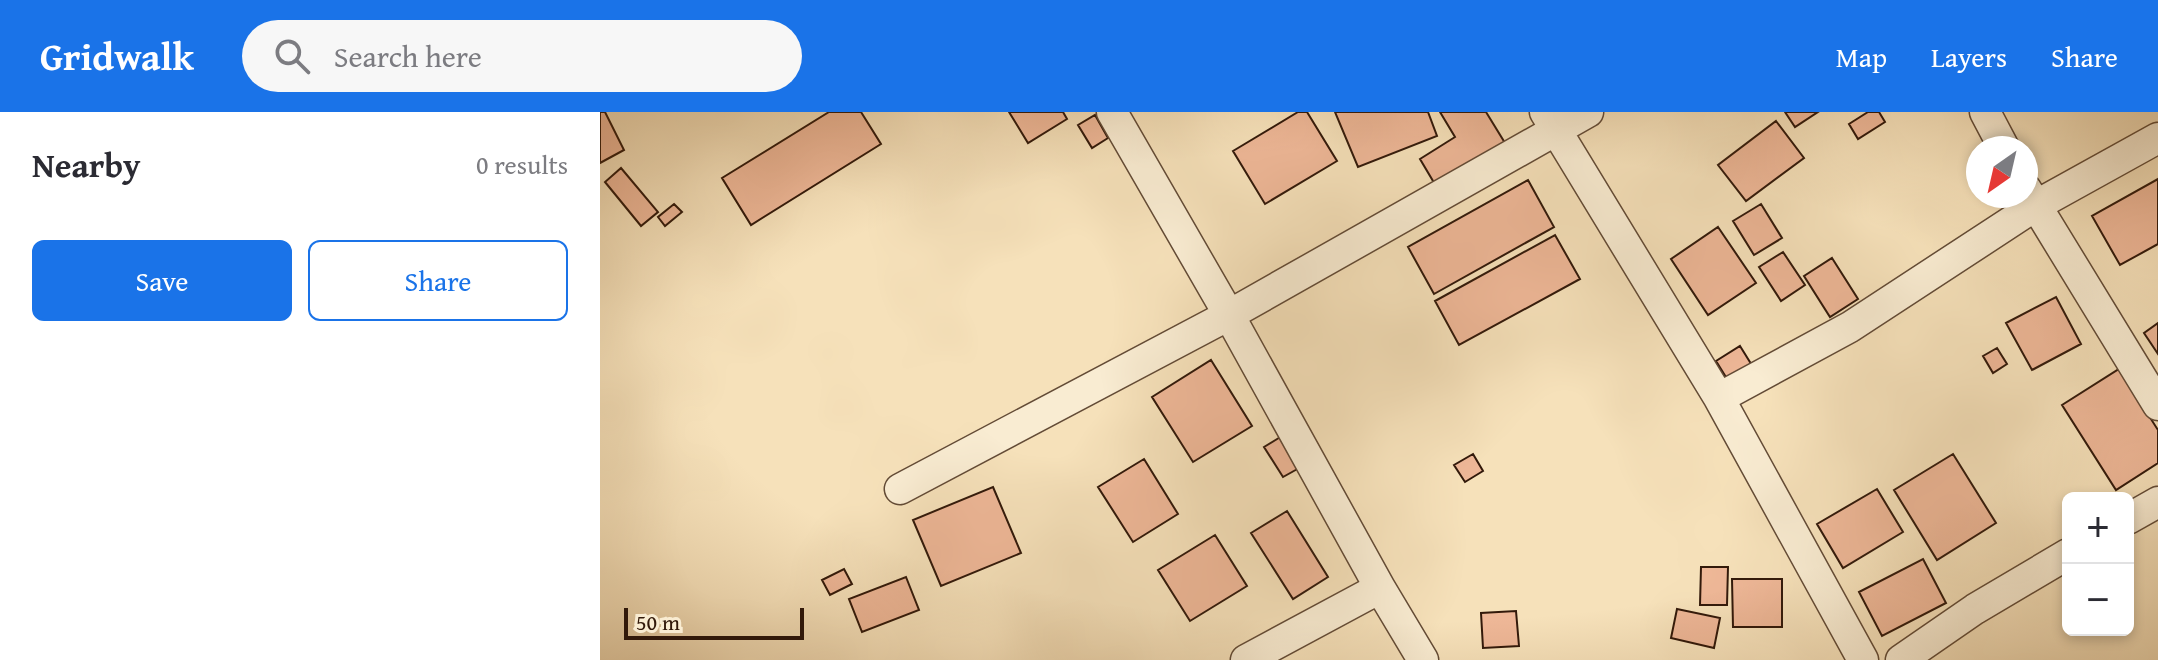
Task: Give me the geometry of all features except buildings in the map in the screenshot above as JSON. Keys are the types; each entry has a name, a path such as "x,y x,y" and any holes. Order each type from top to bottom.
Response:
{"street":[{"path":"1112,112 1423,660"},
{"path":"900,489 1229,315 1551,121 1588,112"},
{"path":"1985,112 1998,136"},
{"path":"1551,121 1719,398 1863,660"},
{"path":"2038,195 2158,138"},
{"path":"1719,398 1850,327 2017,208"},
{"path":"2037,208 2158,405"},
{"path":"2134,516 2158,502"},
{"path":"1901,660 1975,609 2062,558"},
{"path":"1246,660 1380,588"}]}
